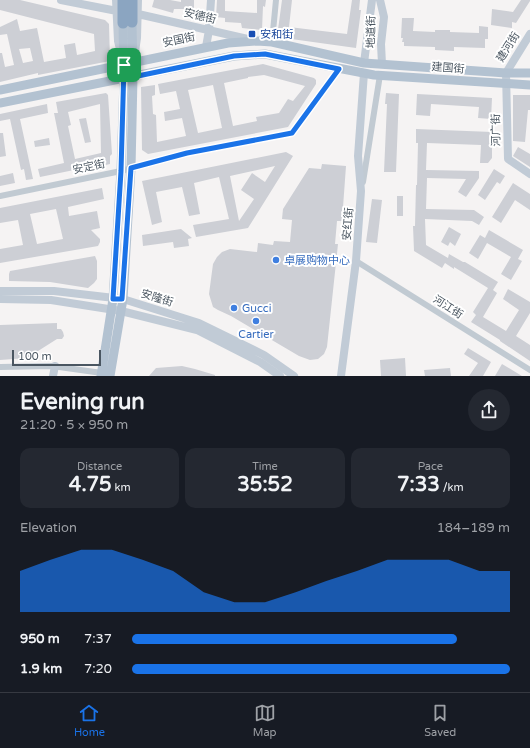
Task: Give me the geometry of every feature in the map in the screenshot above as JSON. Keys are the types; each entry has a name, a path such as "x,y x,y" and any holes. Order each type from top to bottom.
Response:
{"highway":[{"path":"123,0 131,20"},
{"path":"131,20 132,0"}],"main road":[{"path":"61,0 117,11"},
{"path":"116,0 118,40 129,63"},
{"path":"104,375 121,311 131,168 129,63 131,20 138,0"},
{"path":"206,47 211,0"},
{"path":"364,63 372,0"},
{"name":"地道街","path":"380,0 384,17 381,44 382,64"},
{"path":"129,63 137,38 131,20"},
{"name":"安德街","path":"131,20 209,30 257,41"},
{"name":"建河街","path":"506,73 530,34"},
{"name":"安国街","path":"0,90 228,43 257,41 272,42 364,63"},
{"path":"0,103 234,56 265,54 364,73"},
{"name":"建国街","path":"364,63 506,73 530,73"},
{"name":"建国街","path":"364,73 530,85"},
{"name":"安红街","path":"341,376 356,261 361,191 358,156 364,73"},
{"name":"河广街","path":"506,73 508,159 530,174"},
{"path":"104,375 113,299 121,171 129,78"},
{"name":"安隆街","path":"0,291 54,291 122,299 199,323 264,355 294,376"},
{"name":"安隆街","path":"0,299 51,300 121,311 197,330 260,362 280,376"},
{"path":"53,376 55,366"}],"street":[{"path":"272,42 276,0"},
{"name":"安定街","path":"0,196 121,171 187,153 292,133 339,69"},
{"path":"361,191 380,75"},
{"name":"河江街","path":"356,261 530,370"},
{"path":"0,367 55,366 104,375"}],"building":[{"path":"0,0 20,0 105,20 109,24 110,61 38,75 38,73 0,82 0,53 2,53 5,67 14,65 7,34 0,35 0,27 17,19 20,31 37,28 44,62 66,58 64,45 75,43 77,55 95,51 94,34 0,10","holes":["30,48 33,61 23,63 19,49"]},
{"path":"154,0 181,2 181,0 194,0 194,9 174,9 173,13 152,7"},
{"path":"217,0 225,0 225,11 257,13 257,0 266,0 265,7 263,6 262,30 242,28 241,23 225,22 225,18 216,17"},
{"path":"282,0 292,0 289,27 347,34 352,0 360,0 359,10 361,10 356,48 277,37"},
{"path":"521,0 530,1 516,23 512,22 512,28 491,25 492,9 513,12"},
{"path":"402,18 414,18 413,31 435,32 435,30 450,30 450,32 479,33 479,26 488,27 488,39 485,39 485,48 454,47 454,51 435,50 435,47 404,46 404,42 402,42 403,38 401,38"},
{"path":"263,64 314,78 316,80 316,84 288,127 148,154 142,150 141,87 155,85 155,95 152,96 153,114 156,115 157,142 186,136 182,118 165,121 164,112 180,109 176,91 160,94 158,84","holes":["264,75 305,86 293,101 288,99 279,113 256,117 257,121 233,126 224,83","213,85 222,128 198,133 188,90"]},
{"path":"106,93 108,95 112,154 110,156 110,164 75,172 74,170 40,177 38,169 64,163 54,113 58,113 56,102","holes":["100,104 101,153 75,159 68,126 71,125 68,112"]},
{"path":"386,93 399,94 396,172 384,172 387,104 385,104"},
{"path":"417,94 492,98 491,119 478,118 479,107 431,104 430,116 416,115"},
{"path":"513,95 530,95 530,110 528,110 525,142 513,141"},
{"path":"47,104 48,113 20,119 33,179 26,180 24,169 21,170 10,119 0,121 0,114"},
{"path":"86,118 91,142 85,143 79,119"},
{"path":"416,129 492,132 492,158 488,163 480,163 481,145 427,143 426,170 479,171 479,178 466,197 458,192 466,179 427,178 426,209 474,210 484,217 479,225 472,221 425,219 426,245 448,258 449,254 465,262 498,282 493,290 497,293 483,317 506,331 519,310 503,299 508,289 530,302 530,313 516,336 530,345 530,361 471,322 476,315 473,312 488,288 454,267 454,269 445,263 442,268 414,251 413,226 415,226 418,143 416,143"},
{"path":"0,133 3,133 6,156 0,157"},
{"path":"49,138 50,145 35,147 34,141"},
{"path":"518,147 530,154 530,167 513,156"},
{"path":"286,152 293,156 248,228 196,237 193,225 229,219 219,177 194,183 200,214 189,216 182,187 156,192 162,222 152,225 142,181","holes":["275,166 265,182 252,173 241,190 254,199 239,221 230,176"]},
{"name":"卓展购物中心","path":"322,164 346,166 342,221 337,221 335,244 338,244 327,347 324,354 318,359 310,360 299,356 213,307 209,294 213,264 222,252 230,249 257,252 258,243 273,245 274,241 290,242 292,220 282,219 283,209 309,168 321,169"},
{"path":"494,169 505,176 500,184 497,182 485,200 478,195"},
{"path":"13,173 15,183 0,186 0,176"},
{"path":"513,183 530,194 530,210 515,200 501,223 492,217"},
{"path":"102,188 104,199 68,207 69,216 97,211 100,228 91,230 100,239 100,242 98,246 0,263 0,249 23,245 18,220 0,223 0,208","holes":["56,209 63,239 37,244 30,214"]},
{"path":"397,196 403,196 403,216 397,216"},
{"path":"372,199 382,200 377,243 366,242"},
{"path":"449,227 461,234 455,246 450,242 448,246 441,242"},
{"path":"181,229 192,238 188,239 189,246 174,248 173,242 143,246 142,235"},
{"path":"489,230 523,250 518,259 522,261 511,280 501,274 511,257 487,243 478,259 469,253 480,235 485,238"},
{"path":"95,256 97,261 97,279 88,288 50,282 9,281 10,271"},
{"path":"57,323 57,329 61,329 63,332 64,336 62,339 57,339 27,358 0,360 0,325"},
{"path":"468,348 491,362 483,376 469,376 478,363 464,354"},
{"path":"405,358 406,376 381,376 380,360"},
{"path":"502,364 522,376 495,376"},
{"path":"182,366 215,376 149,376 156,368"},
{"path":"450,368 451,376 425,376 424,370"}],"place":[{"name":"安和街","path":"252,34"},
{"name":"卓展购物中心","path":"276,260"},
{"name":"Gucci","path":"234,308"},
{"name":"Cartier","path":"256,321"}],"route":[{"path":"265,54 339,69 292,133 187,153 131,168 124,286 122,299 113,299 121,171 124,65 133,62 133,77 234,56 265,54"}]}
